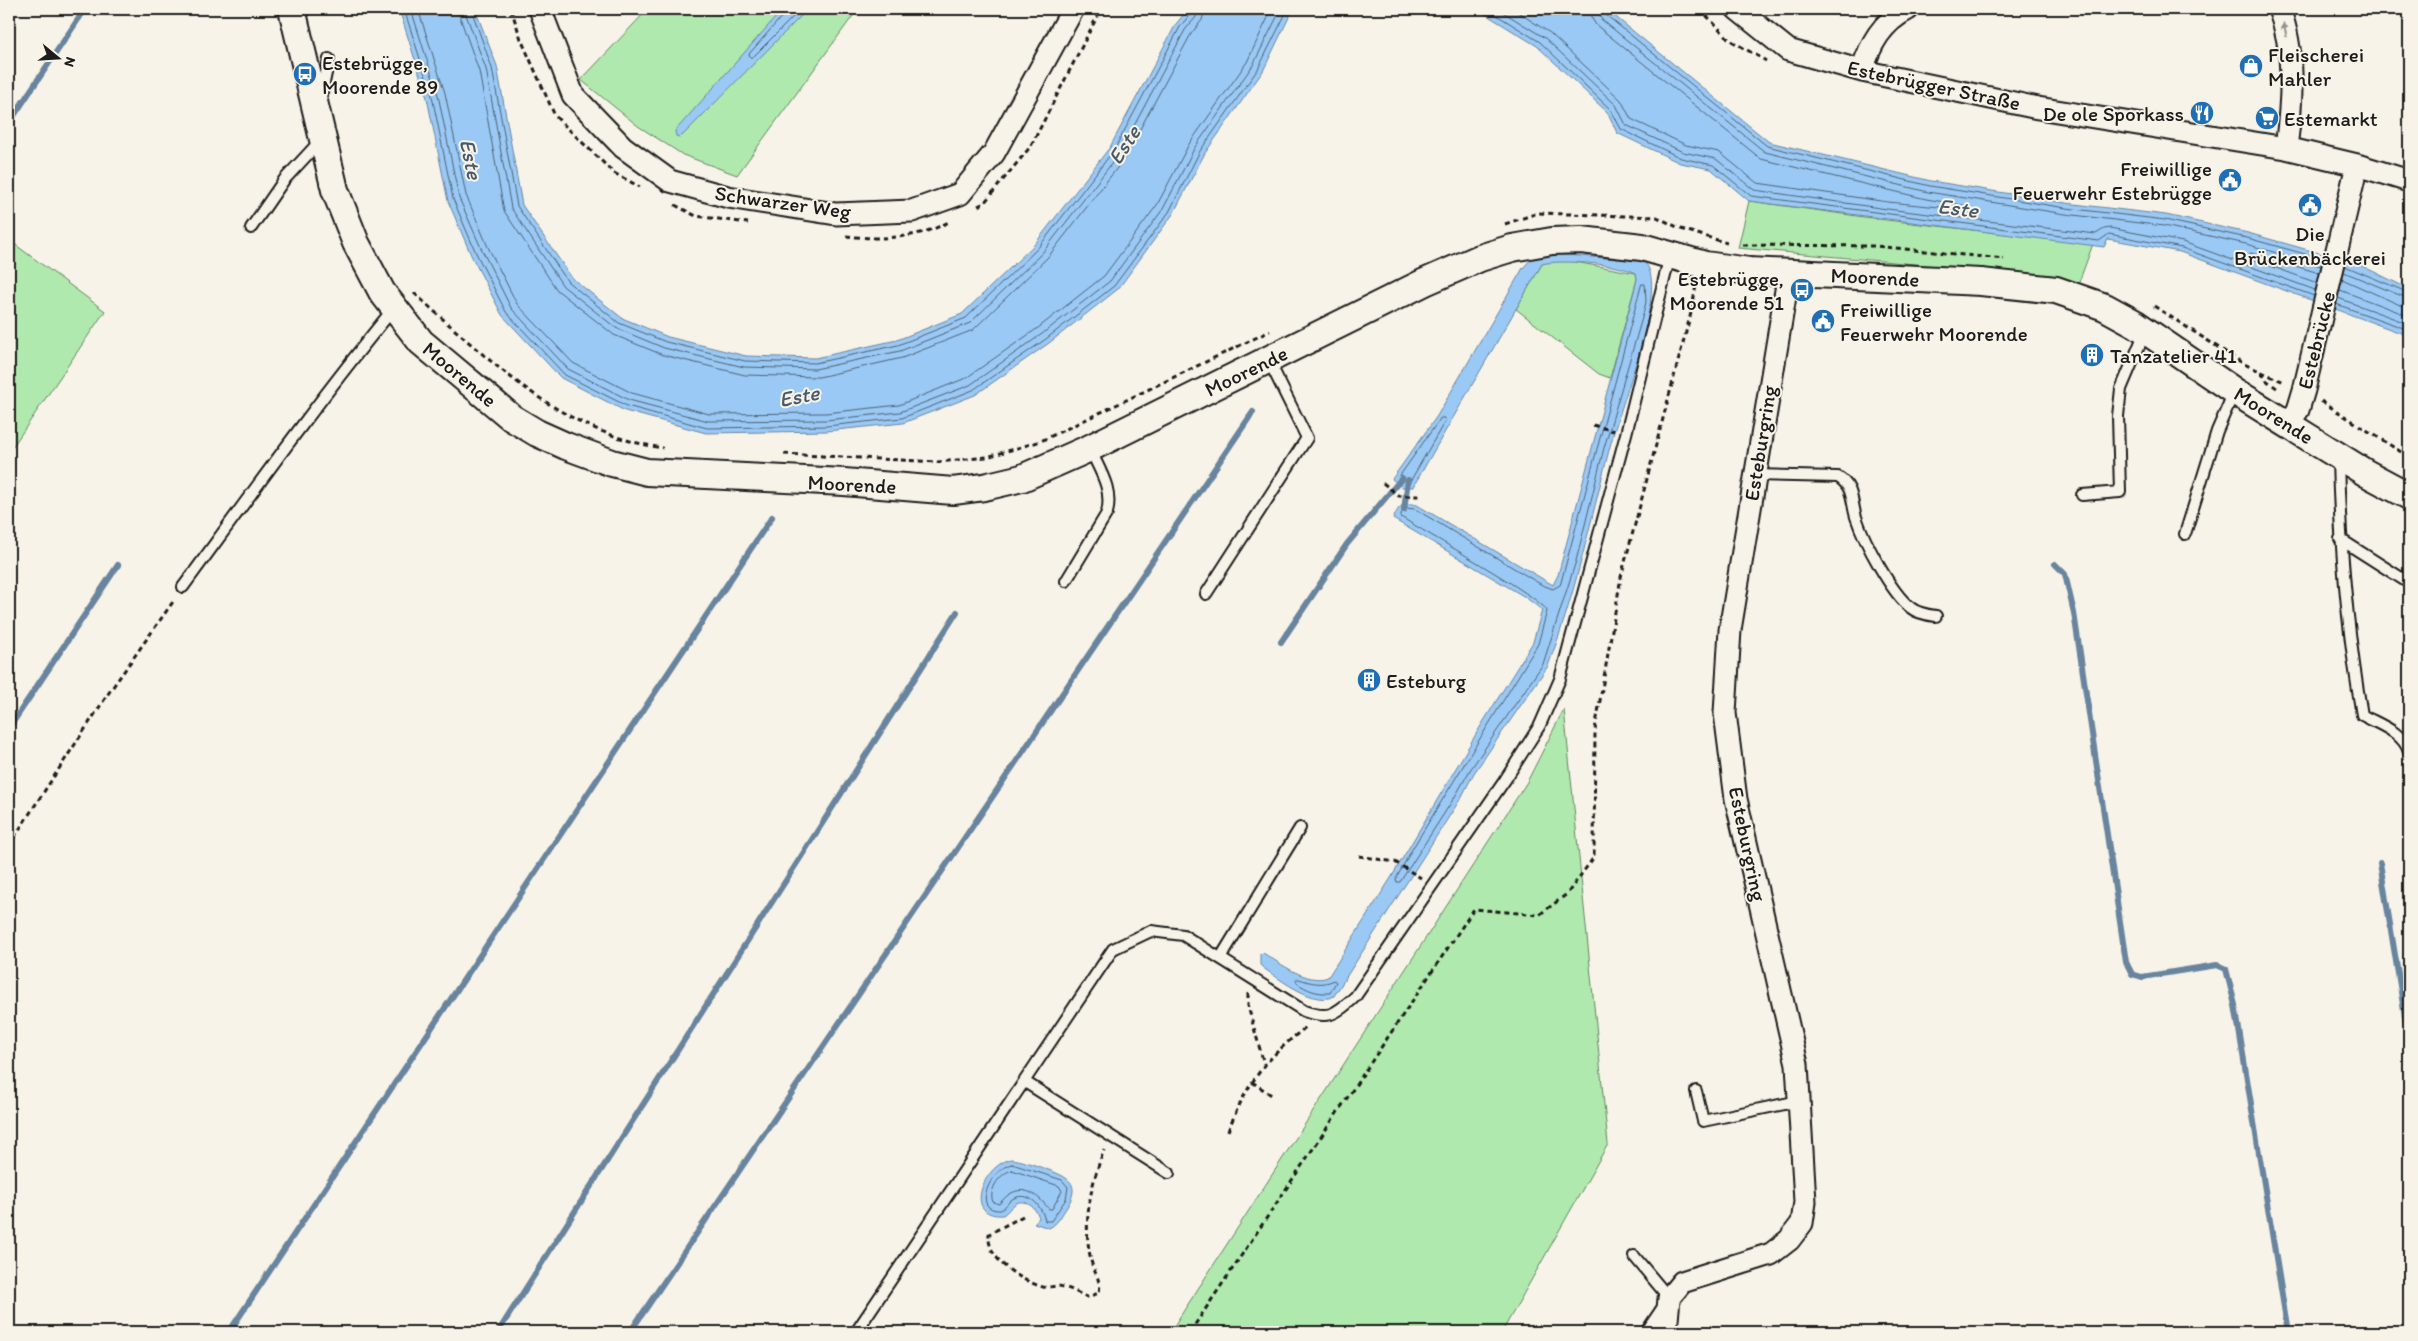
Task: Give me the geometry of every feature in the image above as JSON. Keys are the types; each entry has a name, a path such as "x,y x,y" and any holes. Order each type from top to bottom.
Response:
{"street":[{"name":"Moorende","path":"292,9 334,190 356,243 382,292 404,300 421,342 512,418 566,446 612,463 647,472 844,482 953,491 984,487 1022,478 1090,448 1426,282 1480,258 1512,248 1552,241 1581,240 1642,247 1700,263 1749,271 1981,282 2056,290 2105,307 2146,331 2234,391 2338,456 2409,496"},
{"name":"Schwarzer Weg","path":"540,9 574,95 623,147 670,181 728,197 836,214 912,211 960,194 994,153 1073,9"},
{"name":"Estebrügger Straße","path":"1737,9 1788,50 1862,71 2038,108 2286,148 2357,164 2409,181"},
{"path":"1862,71 1868,51 1880,31 1895,15 1908,9"},
{"path":"2279,9 2287,32 2292,99 2286,148"},
{"name":"Estebrücke","path":"2288,424 2298,410 2294,391 2324,312 2357,164"},
{"name":"Esteburgring","path":"1668,1298 1682,1282 1771,1254 1789,1240 1802,1223 1805,1202 1797,1064 1736,798 1725,713 1730,630 1754,475 1789,272"},
{"path":"1666,1332 1668,1298"}],"lane":[{"path":"317,111 329,58"},
{"path":"251,228 284,180 323,137"},
{"path":"856,1332 1113,949 1150,931 1183,935 1304,1011 1320,1016 1337,1012 1355,997 1505,780 1540,725 1560,679 1626,434 1671,254"},
{"path":"183,587 310,416 404,300"},
{"path":"2082,494 2120,492 2118,416 2121,390 2146,331"},
{"path":"1206,594 1308,438 1268,361"},
{"path":"2185,534 2217,431 2234,391"},
{"path":"1066,581 1107,513 1110,504 1110,494 1090,448"},
{"path":"2338,456 2340,539 2351,655 2362,715 2400,736 2406,742 2409,752"},
{"path":"1754,475 1838,477 1846,482 1851,489 1855,516 1867,546 1899,596 1912,609 1936,616"},
{"path":"2340,539 2409,583"},
{"path":"1220,957 1300,828"},
{"path":"1025,1082 1170,1173"},
{"path":"1696,1092 1703,1121 1799,1101"},
{"path":"1634,1256 1668,1298 1646,1332"}],"path":[{"path":"511,9 521,39 555,116 614,173 647,190"},
{"path":"977,207 984,203 1031,146 1101,9"},
{"path":"671,203 696,216 753,224"},
{"path":"1504,225 1538,213 1657,217 1681,229 1734,245"},
{"path":"840,235 879,240 931,231 954,219"},
{"path":"1190,1332 1474,909 1539,915 1567,894 1594,857 1595,730 1621,577 1692,309 1700,263"},
{"path":"404,300 558,412 613,436 667,448"},
{"path":"783,454 938,462 987,457 1041,441 1273,329"},
{"path":"2260,372 2266,380 2294,391 2409,457"},
{"path":"1383,483 1399,496 1420,496"},
{"path":"9,845 110,691 183,587"},
{"path":"1359,856 1395,862 1415,874"},
{"path":"1250,976 1248,1006 1264,1065"},
{"path":"1228,1131 1241,1098 1264,1065 1283,1046 1320,1016"},
{"path":"1252,1082 1273,1096"},
{"path":"1022,1216 989,1234 988,1242 994,1255 1018,1275 1045,1287 1058,1286 1087,1297 1099,1293 1101,1285 1091,1260 1087,1208 1096,1170 1110,1135"}],"green space":[{"path":"648,9 858,9 737,175 683,155 638,126 581,80"},
{"path":"1749,201 1886,220 2093,244 2078,285 1992,271 1738,248"},
{"path":"9,240 105,311 9,452"},
{"path":"1558,259 1636,273 1637,279 1610,378 1599,374 1516,309 1542,264"},
{"path":"1564,709 1608,1144 1502,1332 1170,1332 1527,782"}],"water":[{"name":"Este","path":"399,9 475,9 497,66 522,205 572,278 622,318 668,337 746,356 815,358 897,340 962,314 1034,245 1110,147 1176,24 1188,9 1293,9 1263,71 1205,153 1173,214 1118,289 1049,343 975,395 903,423 827,431 706,433 625,411 561,378 502,315 471,255 448,201 427,98"},
{"path":"783,9 808,9 683,135 676,136 675,131"},
{"name":"Este","path":"1477,9 1606,9 1769,142 1931,181 2066,203 2166,215 2248,233 2358,264 2409,289 2409,336 2180,252 2108,239 2104,247 1749,201 1711,169 1680,163 1617,133 1608,113 1537,46"},
{"path":"1554,254 1643,261 1649,269 1652,287 1643,340 1614,432 1582,559 1558,640 1548,666 1474,773 1461,798 1334,996 1318,998 1289,986 1266,970 1260,965 1260,954 1263,953 1303,976 1320,979 1328,977 1391,878 1533,642 1542,610 1525,597 1393,519 1397,511 1404,504 1417,505 1553,585 1558,575 1633,295 1637,279 1636,273 1617,267 1590,263 1562,262 1542,264 1413,487 1402,487 1392,479 1437,416 1523,268 1531,259"},
{"path":"1011,1159 1046,1169 1066,1178 1070,1182 1073,1192 1071,1199 1060,1219 1049,1228 1034,1223 1039,1218 1038,1215 1030,1205 1023,1202 1015,1204 1003,1215 991,1214 983,1208 980,1200 985,1181 992,1171"}],"waterway":[{"path":"9,123 85,9"},
{"path":"630,1332 1253,412"},
{"path":"1281,642 1347,544 1402,478"},
{"path":"1404,510 1408,480"},
{"path":"229,1332 772,517"},
{"path":"2055,564 2065,574 2074,613 2126,962 2132,974 2142,977 2217,965 2226,969 2235,1005 2288,1332"},
{"path":"9,728 118,565"},
{"path":"498,1332 957,612"},
{"path":"2380,863 2409,1041"}],"place":[{"name":"Fleischerei Mahler","path":"2251,66"},
{"name":"Estebrügge, Moorende 89","path":"305,74"},
{"name":"De ole Sporkass","path":"2202,113"},
{"name":"Estemarkt","path":"2267,118"},
{"name":"Freiwillige Feuerwehr Estebrügge","path":"2230,180"},
{"name":"Die Brückenbäckerei","path":"2310,205"},
{"name":"Estebrügge, Moorende 51","path":"1802,290"},
{"name":"Freiwillige Feuerwehr Moorende","path":"1823,321"},
{"name":"Tanzatelier 41","path":"2092,355"},
{"name":"Esteburg","path":"1369,680"}]}
